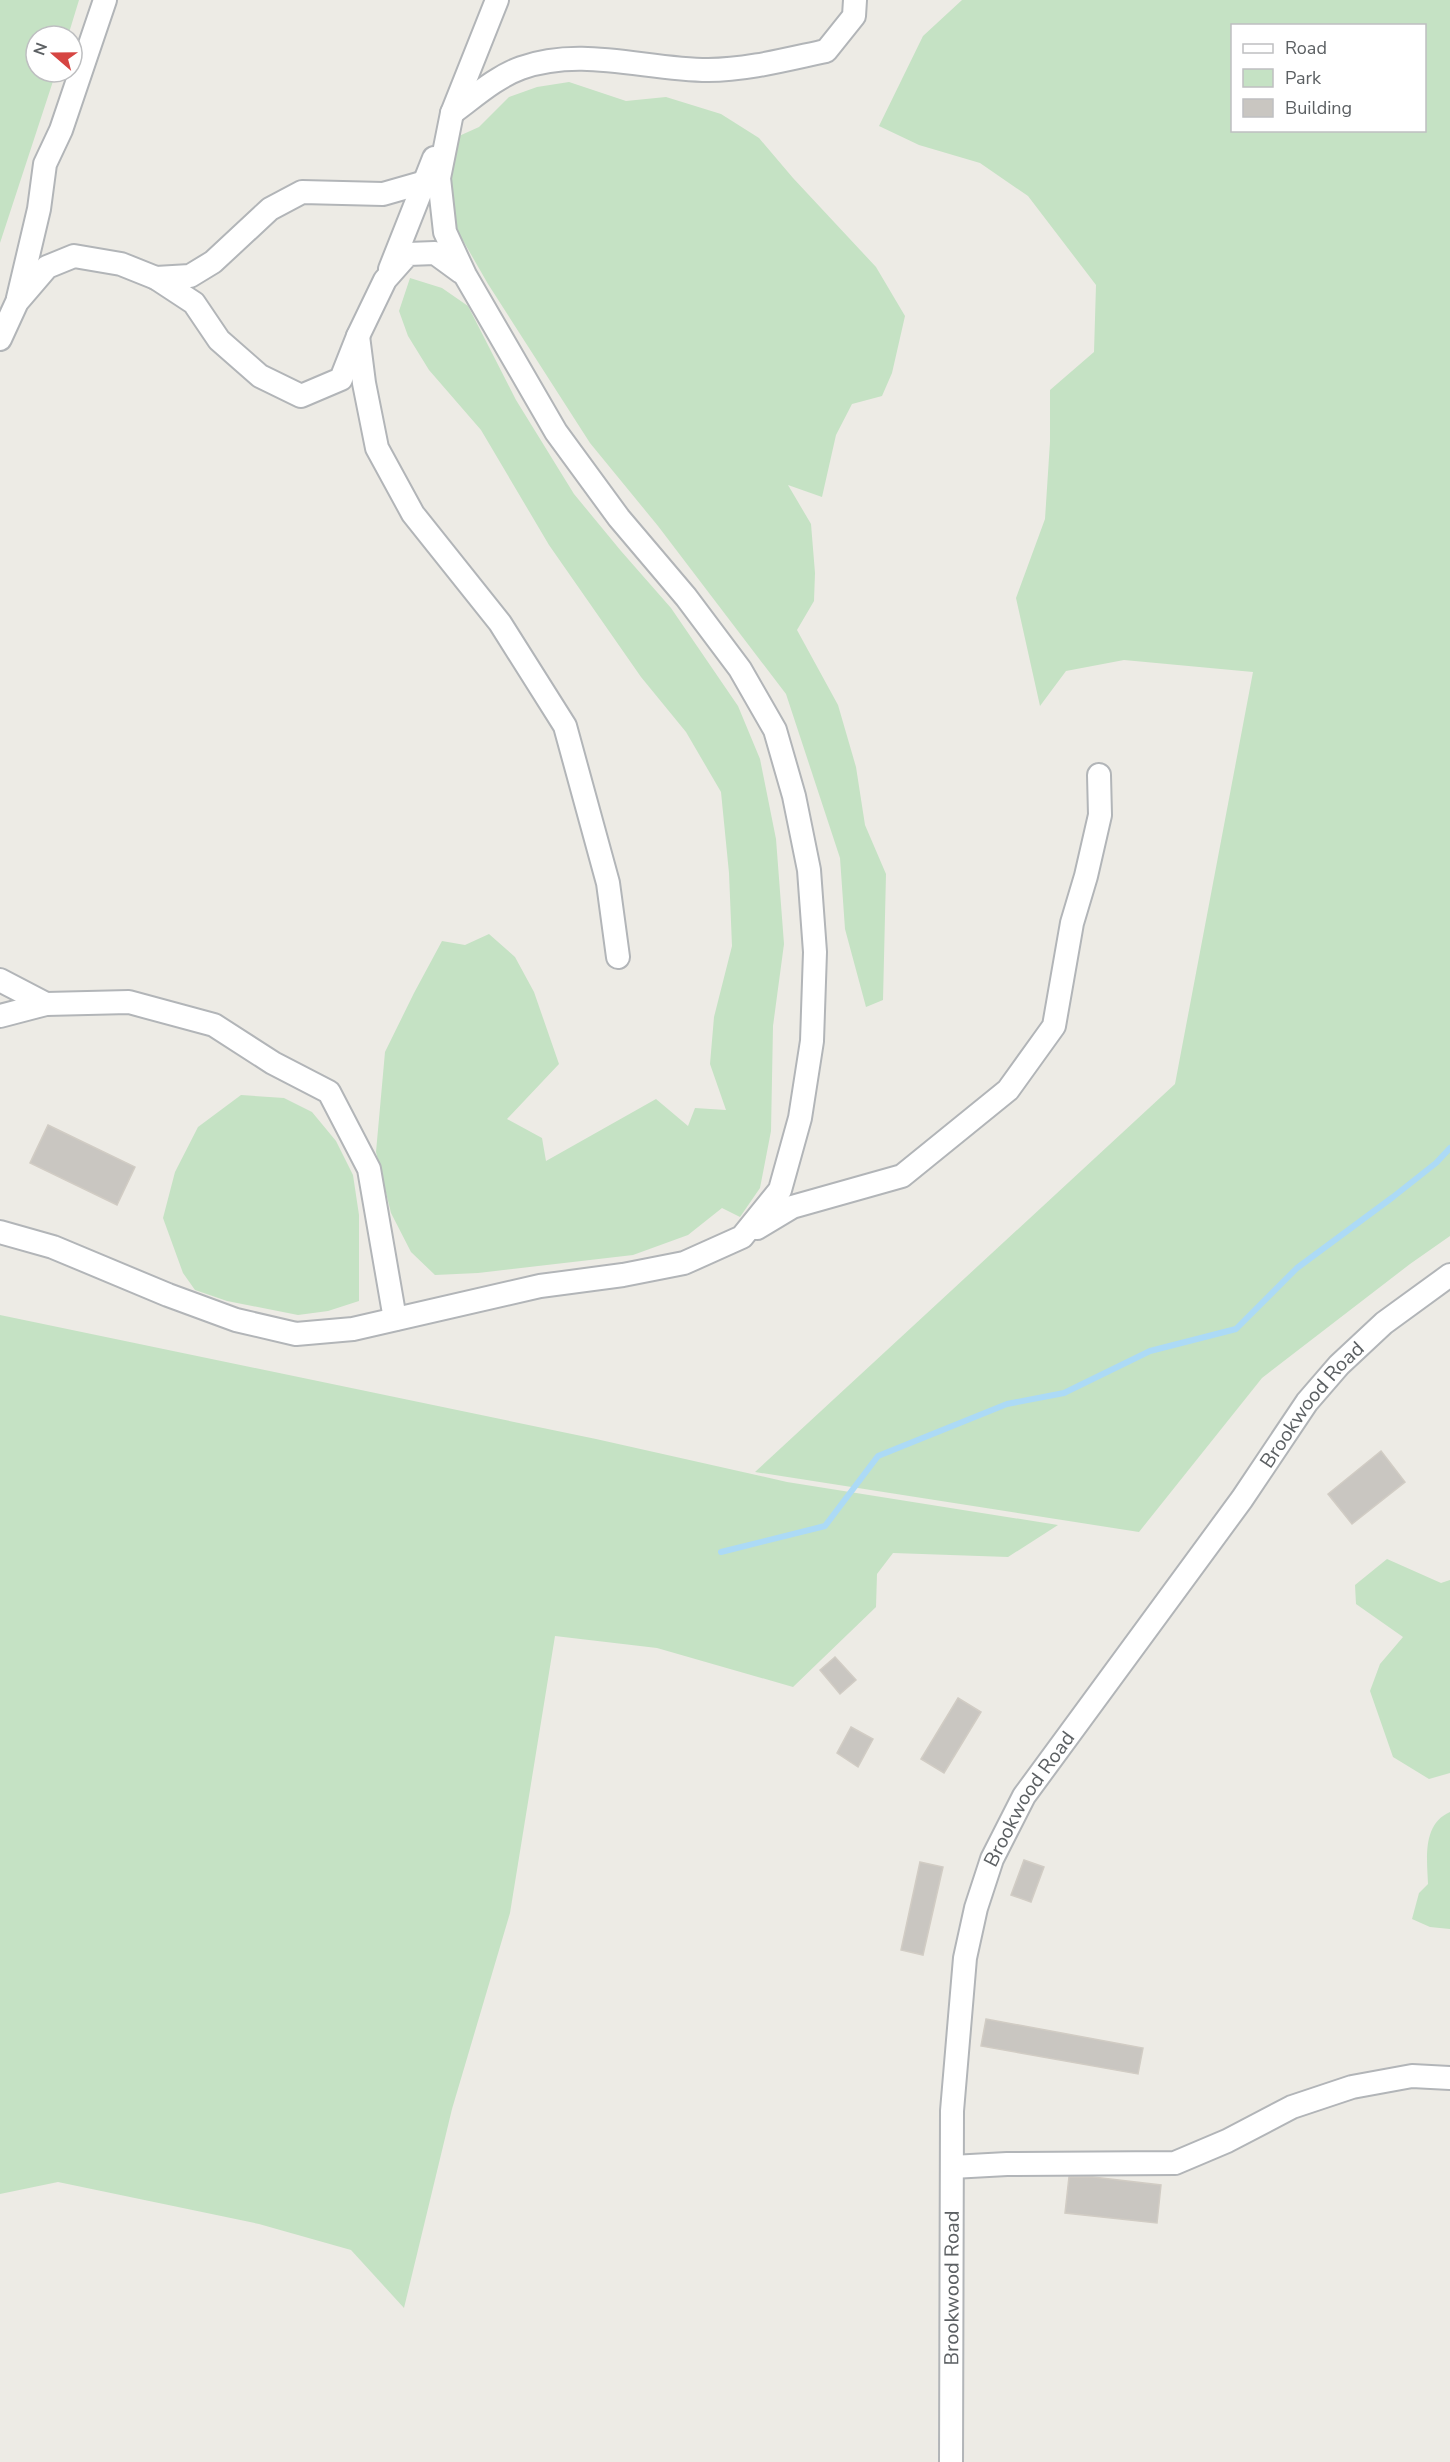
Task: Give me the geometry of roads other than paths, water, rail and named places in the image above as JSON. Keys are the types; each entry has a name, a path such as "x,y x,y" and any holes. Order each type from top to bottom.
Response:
{"street":[{"path":"0,339 17,302 39,209 45,164 60,130 105,0"},
{"path":"17,302 47,267 74,256 121,264 156,278 194,303 219,340 260,376 301,396 341,380 358,336 385,280 497,0"},
{"path":"742,1237 780,1190 800,1118 812,1041 814,928 809,870 794,796 775,730 740,669 686,597 619,518 556,432 465,275 445,232 439,178 452,113 493,82 520,68 560,58 709,70 765,63 826,51 854,16 855,0"},
{"path":"156,278 190,276 213,262 270,209 302,192 383,194 425,182"},
{"path":"385,280 408,254 435,253 465,275"},
{"path":"358,336 364,383 377,448 413,513 500,623 565,726 608,883 618,957"},
{"path":"0,1232 53,1247 168,1295 236,1320 296,1334 353,1329 540,1286 623,1275 684,1263 742,1237 792,1208 902,1176 1008,1090 1054,1026 1072,922 1086,876 1100,815 1099,775"},
{"path":"0,980 46,1004"},
{"path":"0,1016 46,1004 129,1002 214,1025 273,1063 329,1092 369,1169 395,1319"},
{"name":"Brookwood Road","path":"951,2462 952,2111 965,1958 976,1908 992,1859 1024,1796 1156,1613 1242,1499 1307,1402 1339,1365 1384,1323 1450,1275"},
{"path":"952,2167 1007,2164 1175,2163 1227,2141 1292,2107 1352,2086 1412,2076 1450,2078"}],"waterway":[{"path":"721,1552 825,1526 878,1456 1007,1404 1064,1393 1150,1351 1236,1329 1297,1268 1393,1197 1436,1163 1450,1148"}]}
